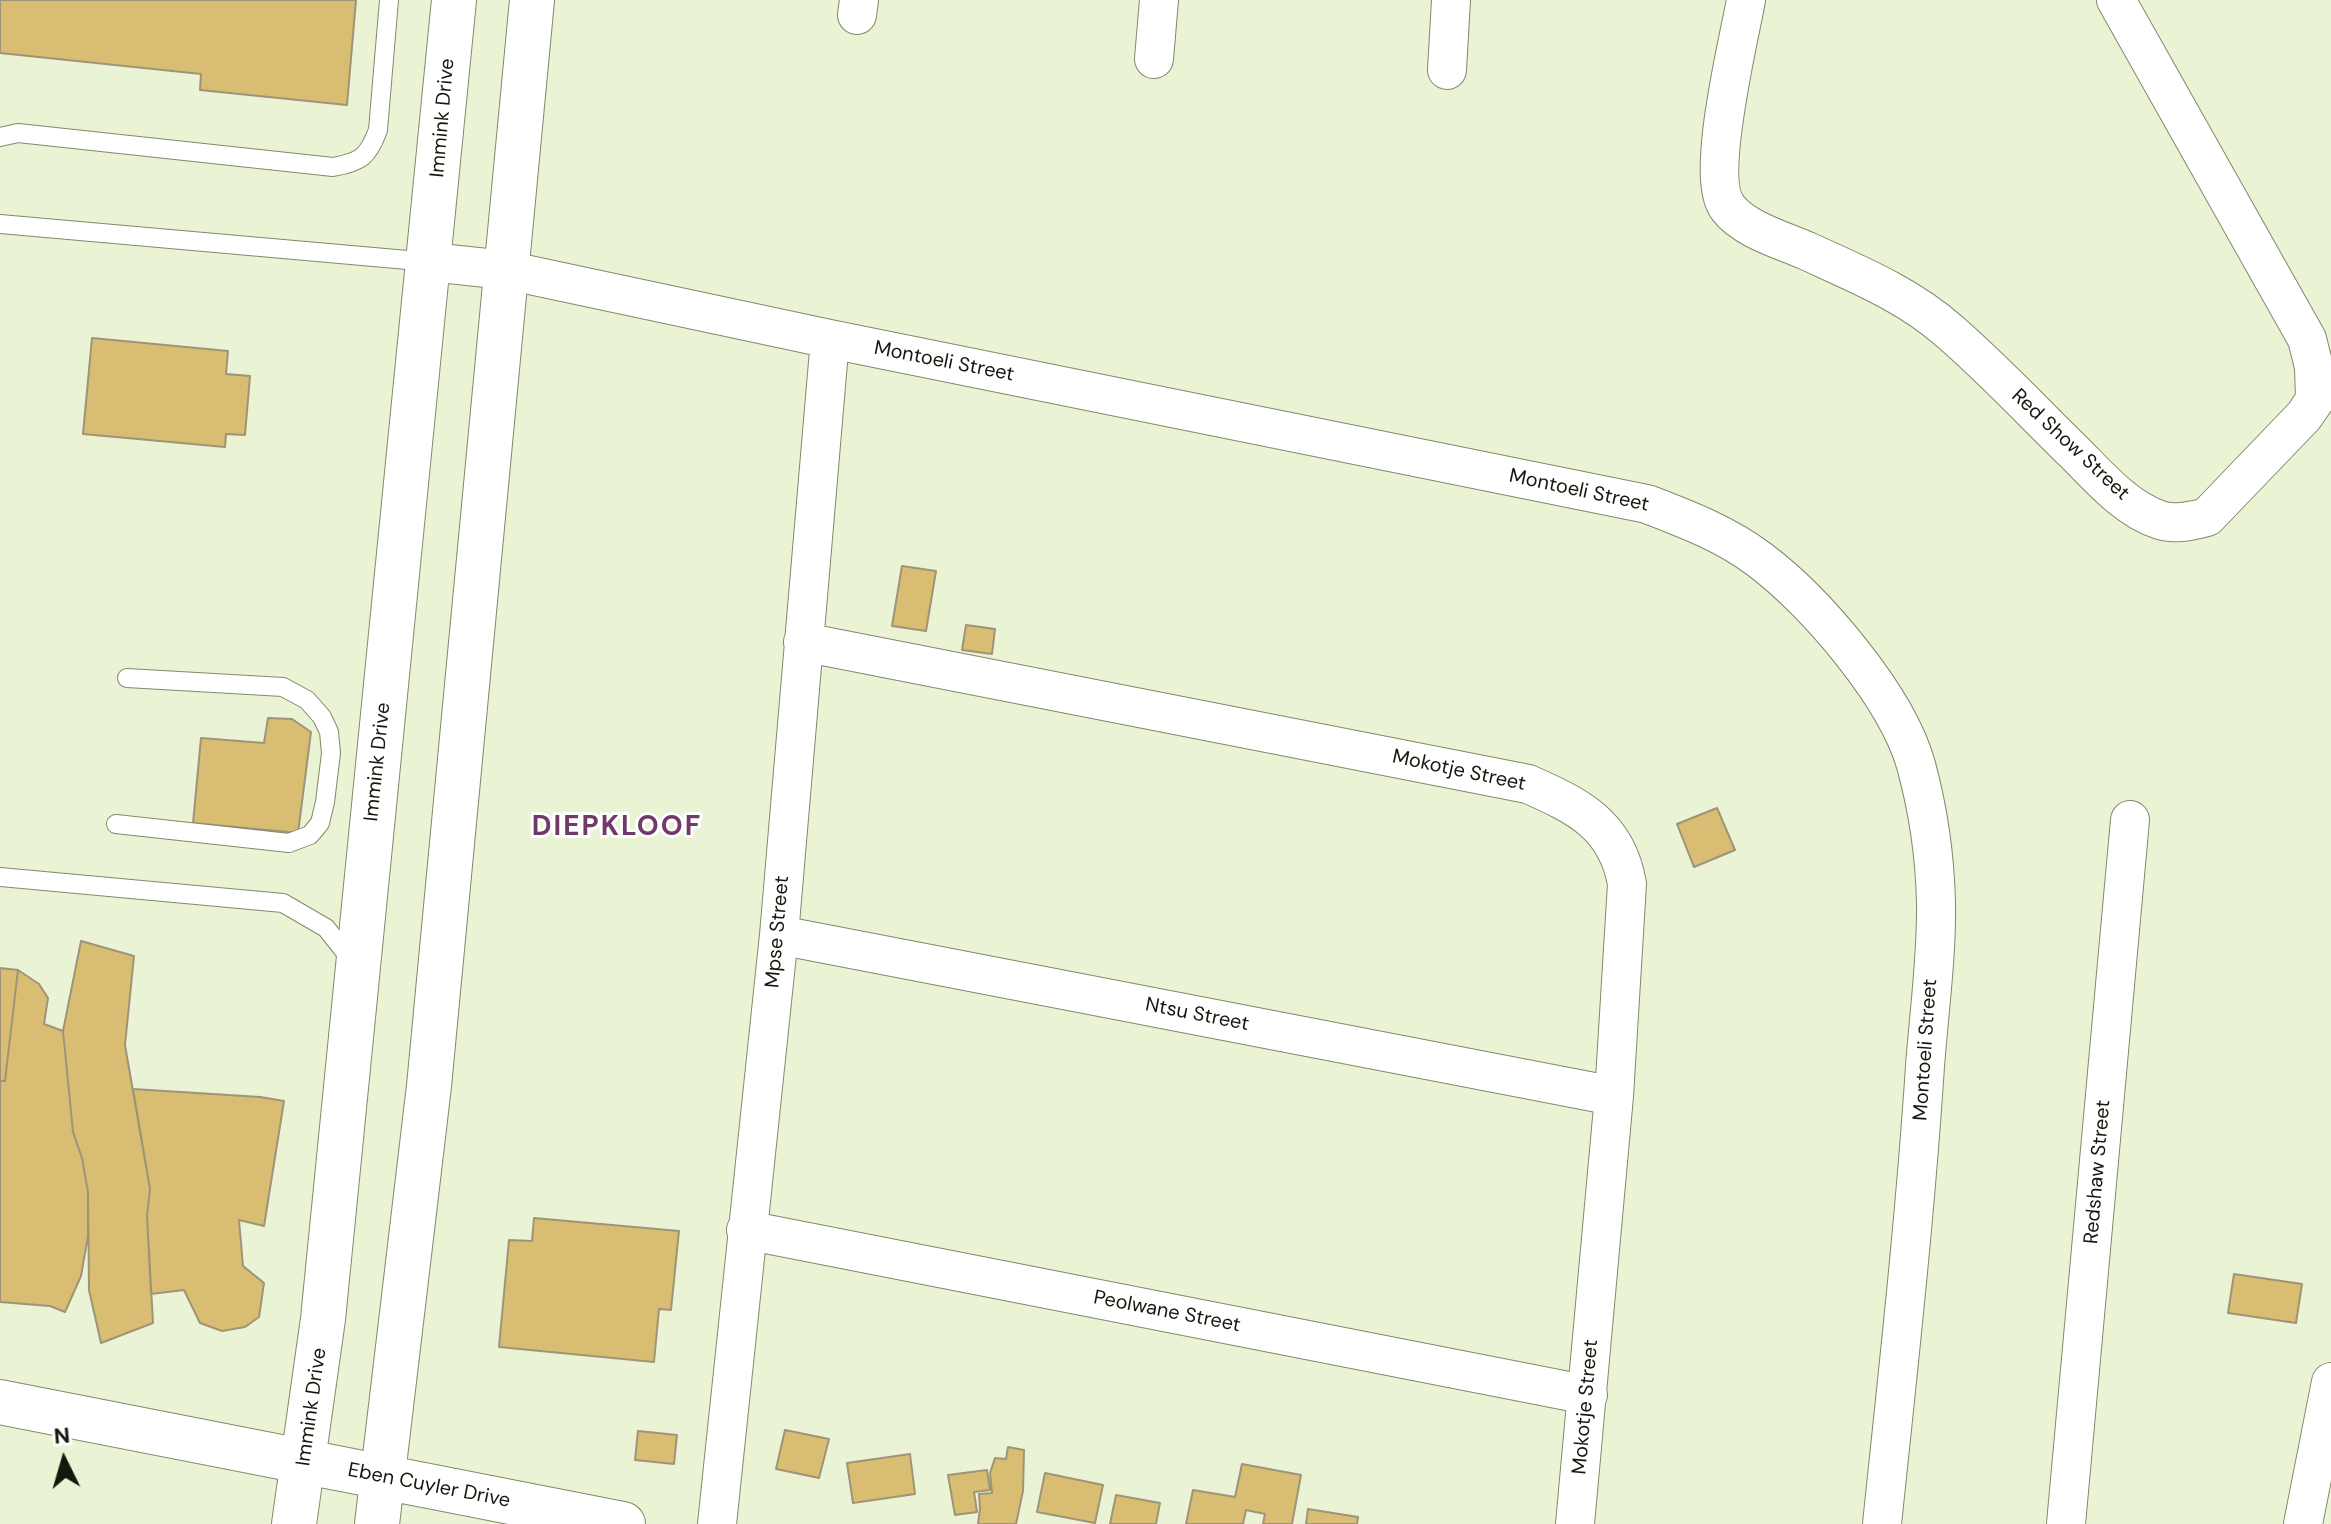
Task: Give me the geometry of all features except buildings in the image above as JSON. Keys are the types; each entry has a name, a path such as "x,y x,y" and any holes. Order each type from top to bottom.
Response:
{"main road":[{"name":"Immink Drive","path":"294,1524 323,1319 454,0"},
{"path":"377,1524 429,1086 532,0"},
{"name":"Eben Cuyler Drive","path":"0,1402 623,1524"}],"street":[{"path":"1154,59 1159,0"},
{"path":"1447,70 1451,0"},
{"name":"Red Show Street","path":"1746,0 1720,142 1720,181 1726,207 1750,226 1903,297 1963,343 2108,485 2139,509 2161,521 2185,523 2207,517 2304,416 2315,400 2314,367 2307,339 2116,0"},
{"name":"Montoeli Street","path":"430,262 506,270 830,339 1647,504 1704,526 1759,558 1796,590 1869,678 1893,715 1915,762 1929,823 1936,904 1917,1191 1882,1524"},
{"name":"Mpse Street","path":"717,1524 779,935 830,339"},
{"name":"Mokotje Street","path":"803,642 1528,784 1572,803 1593,819 1612,842 1624,865 1627,884 1614,1096 1575,1524"},
{"name":"Redshaw Street","path":"2066,1524 2130,820"},
{"name":"Ntsu Street","path":"779,935 1614,1096"},
{"name":"Peolwane Street","path":"746,1230 1588,1395"},
{"path":"2303,1524 2331,1382"}],"lane":[{"path":"0,137 18,133 333,167 354,163 370,150 378,130 389,0"},
{"path":"0,224 430,262"},
{"path":"116,824 289,843 310,835 320,823 331,753 329,732 322,717 307,700 283,687 127,678"},
{"path":"0,877 283,903 326,928 357,968"}],"district":[{"name":"DIEPKLOOF","path":"617,828"}]}
